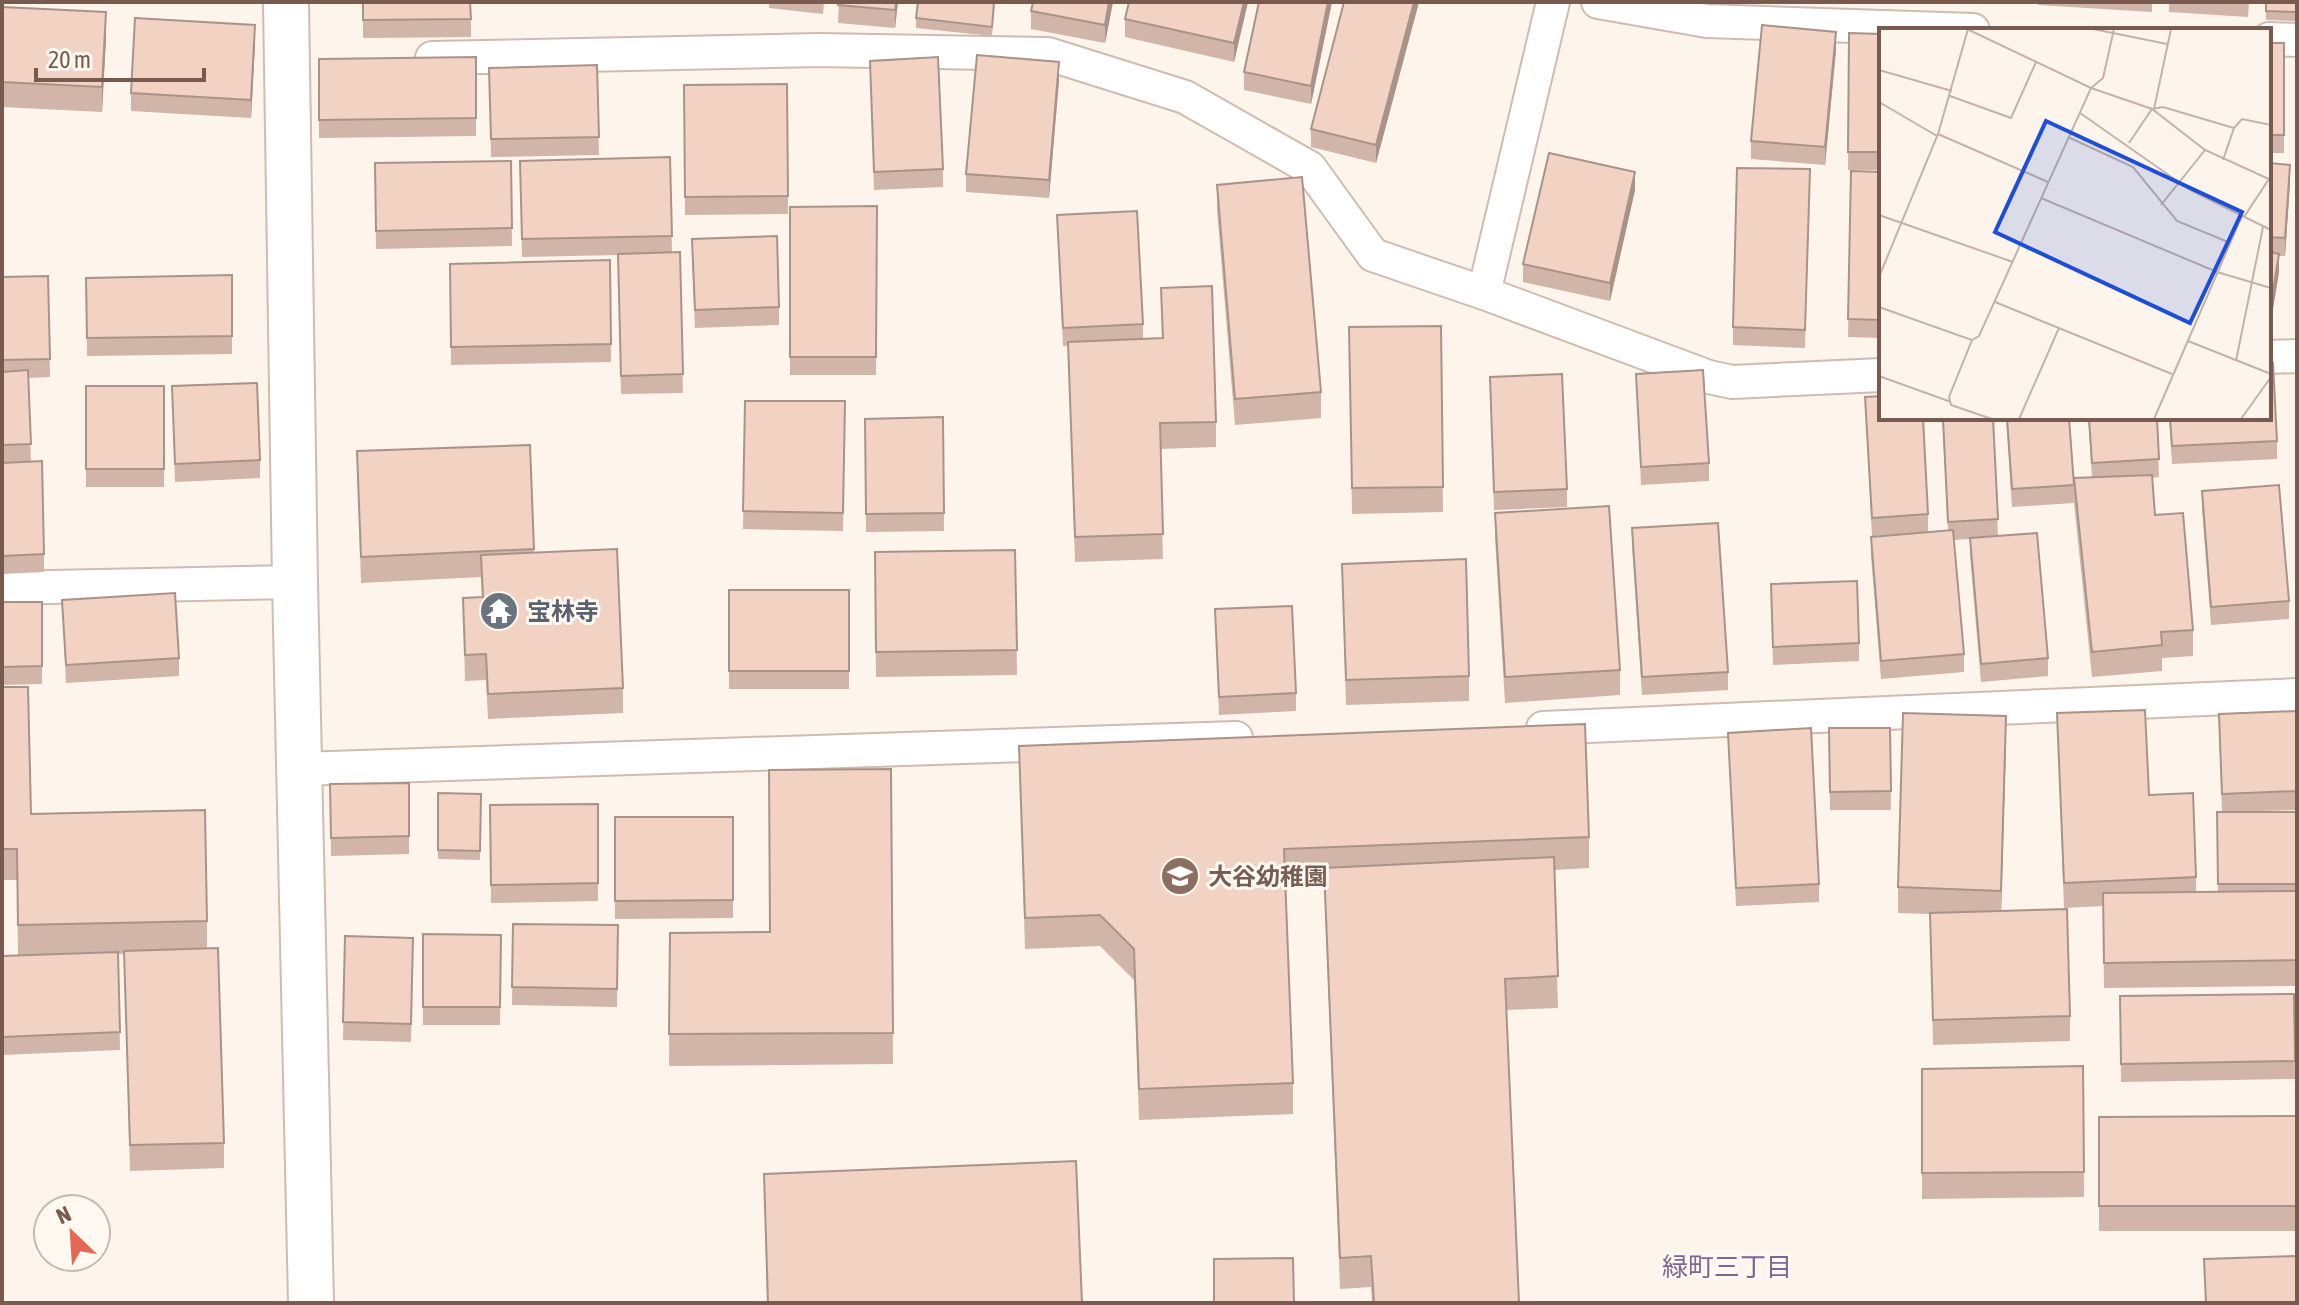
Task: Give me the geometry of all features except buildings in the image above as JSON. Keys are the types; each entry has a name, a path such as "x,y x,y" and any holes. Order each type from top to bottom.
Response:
{"street":[{"path":"286,2 300,60 295,582 311,1303"}],"lane":[{"path":"1484,293 1553,2"},
{"path":"1598,2 1707,21 1914,28"},
{"path":"2271,39 2297,40"},
{"path":"408,59 819,50 1048,54 1185,97 1310,168 1373,255 1709,377 1732,382 1879,375"},
{"path":"2271,357 2297,356"},
{"path":"2,588 295,582"},
{"path":"1507,729 2297,695"},
{"path":"300,769 1269,737"}],"place":[{"name":"宝林寺","path":"499,611"},
{"name":"大谷幼稚園","path":"1180,876"}],"district":[{"name":"緑町三丁目","path":"1727,1267"}]}
